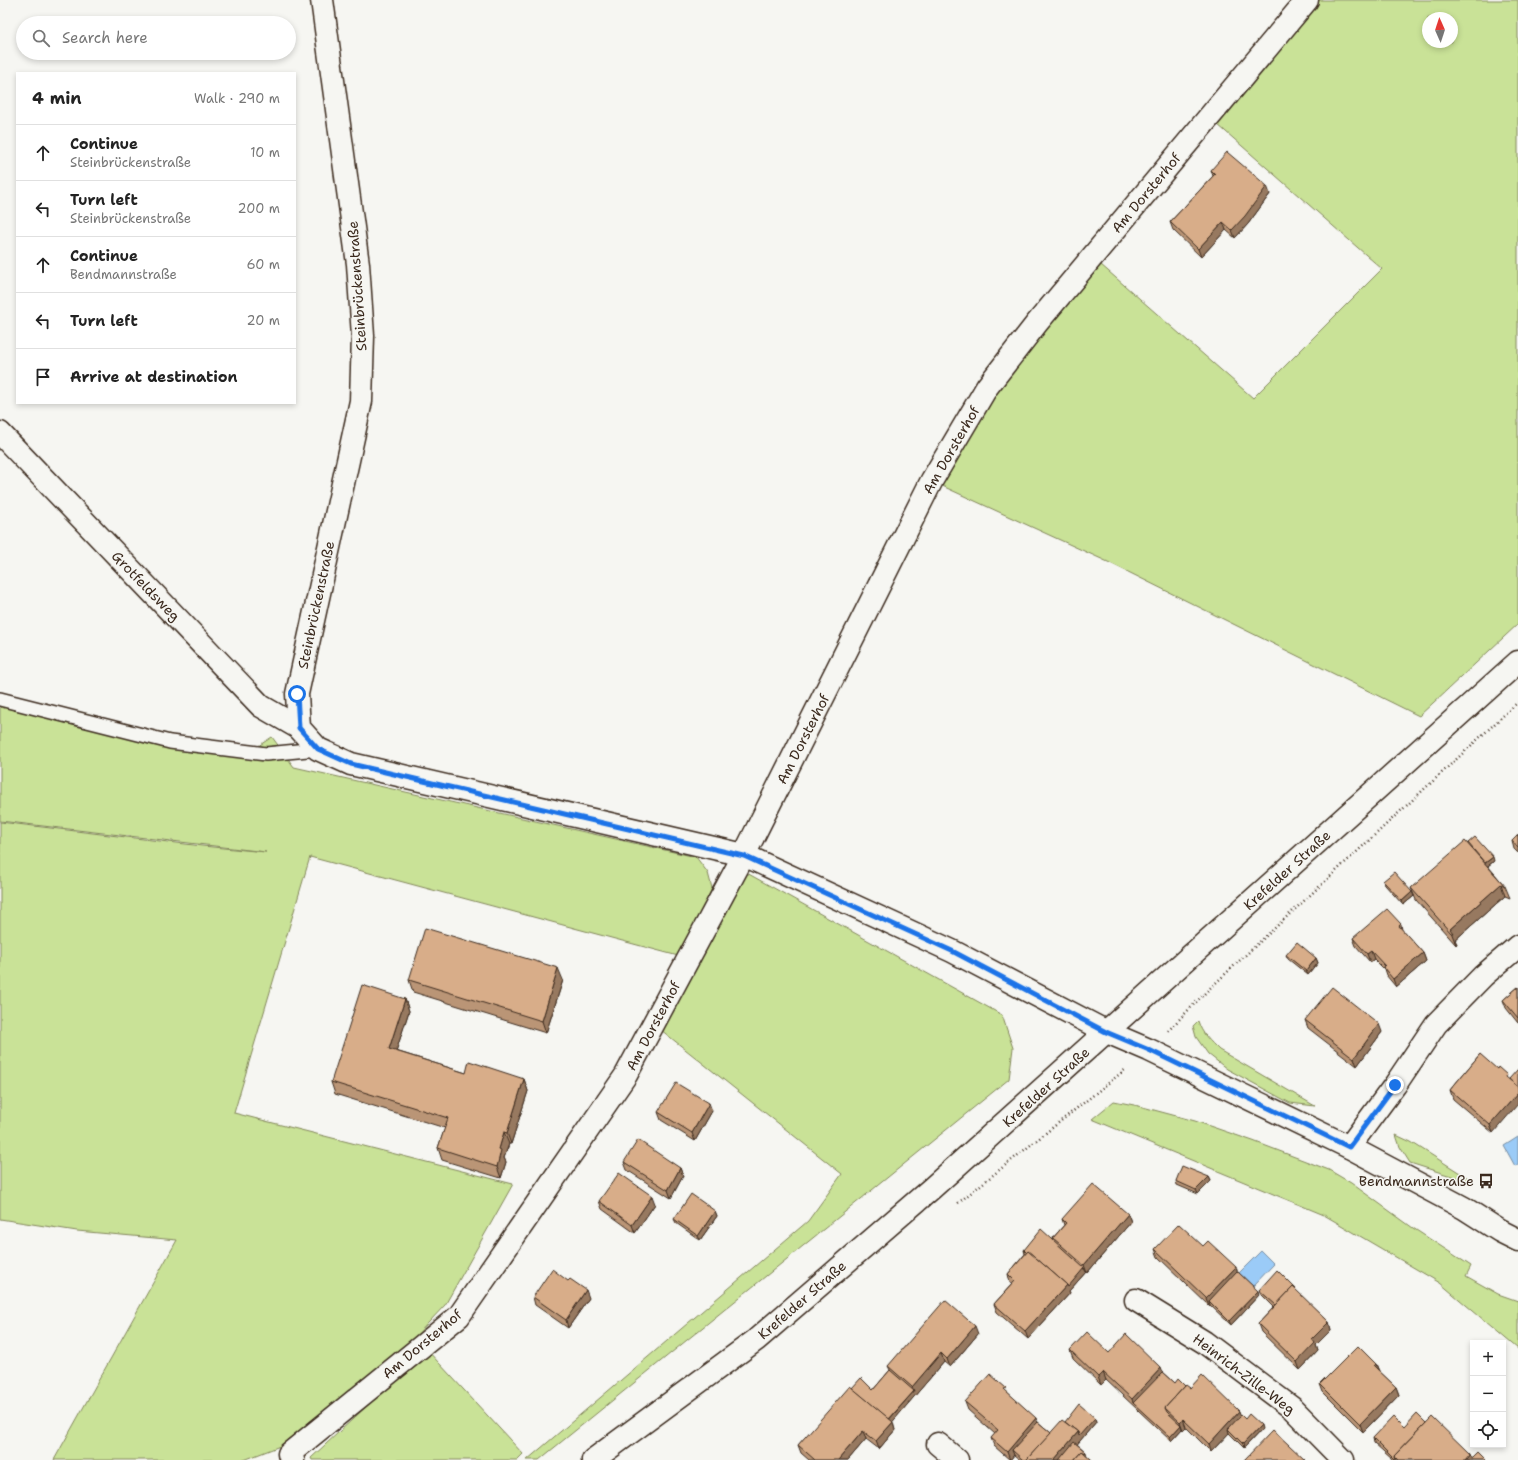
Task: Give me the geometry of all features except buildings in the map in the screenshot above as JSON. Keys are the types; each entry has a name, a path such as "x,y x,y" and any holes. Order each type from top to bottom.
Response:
{"street":[{"name":"Steinbrückenstraße","path":"299,728 297,694 361,400 363,336 358,264 322,0"},
{"name":"Am Dorsterhof","path":"293,1460 289,1454 459,1316 626,1075 744,856 932,480 987,387 1042,317 1307,0"},
{"name":"Grotfeldsweg","path":"0,433 261,706 299,728"},
{"name":"Krefelder Straße","path":"593,1460 756,1340 932,1188 1518,662"},
{"path":"299,728 318,749 351,764 744,856 952,951 1106,1032 1149,1050 1349,1147 1464,1208 1500,1231 1518,1240"},
{"path":"1349,1147 1395,1085 1436,1024 1484,976 1518,946"},
{"name":"Heinrich-Zille-Weg","path":"1136,1300 1204,1342 1292,1408 1343,1460"},
{"path":"938,1444 957,1460"}],"lane":[{"path":"0,699 170,742 266,754 318,749"}],"green space":[{"path":"1307,0 1518,0 1518,624 1419,716 1108,562 938,484 987,387 1092,257 1253,398 1382,269 1209,117"},
{"path":"0,700 246,754 272,737 294,767 696,857 708,873 712,888 682,957 310,857 234,1113 513,1184 445,1305 414,1338 280,1446 244,1460 54,1460 177,1240 77,1231 0,1219 0,822 202,846 266,852 0,821"},
{"path":"745,872 1002,1015 1013,1048 1009,1079 539,1460 527,1460 808,1221 842,1174 651,1022"},
{"path":"1198,1021 1204,1034 1219,1050 1315,1106 1290,1103 1227,1069 1208,1054 1196,1037 1193,1026"},
{"path":"1114,1101 1195,1121 1253,1141 1329,1170 1351,1183 1413,1228 1471,1266 1466,1276 1498,1294 1518,1301 1518,1349 1440,1283 1324,1215 1092,1119"},
{"path":"1396,1135 1411,1142 1468,1178 1467,1181 1410,1163 1400,1147"},
{"path":"427,1350 523,1454 517,1460 312,1460 311,1458"}],"water":[{"path":"1518,1137 1518,1164 1515,1166 1504,1146"},
{"path":"1261,1251 1274,1264 1253,1286 1239,1273"}],"place":[{"name":"Bendmannstraße","path":"1486,1181"}],"route":[{"path":"297,694 299,728 318,749 351,764 744,856 952,951 1106,1032 1149,1050 1349,1147 1395,1085"}]}
